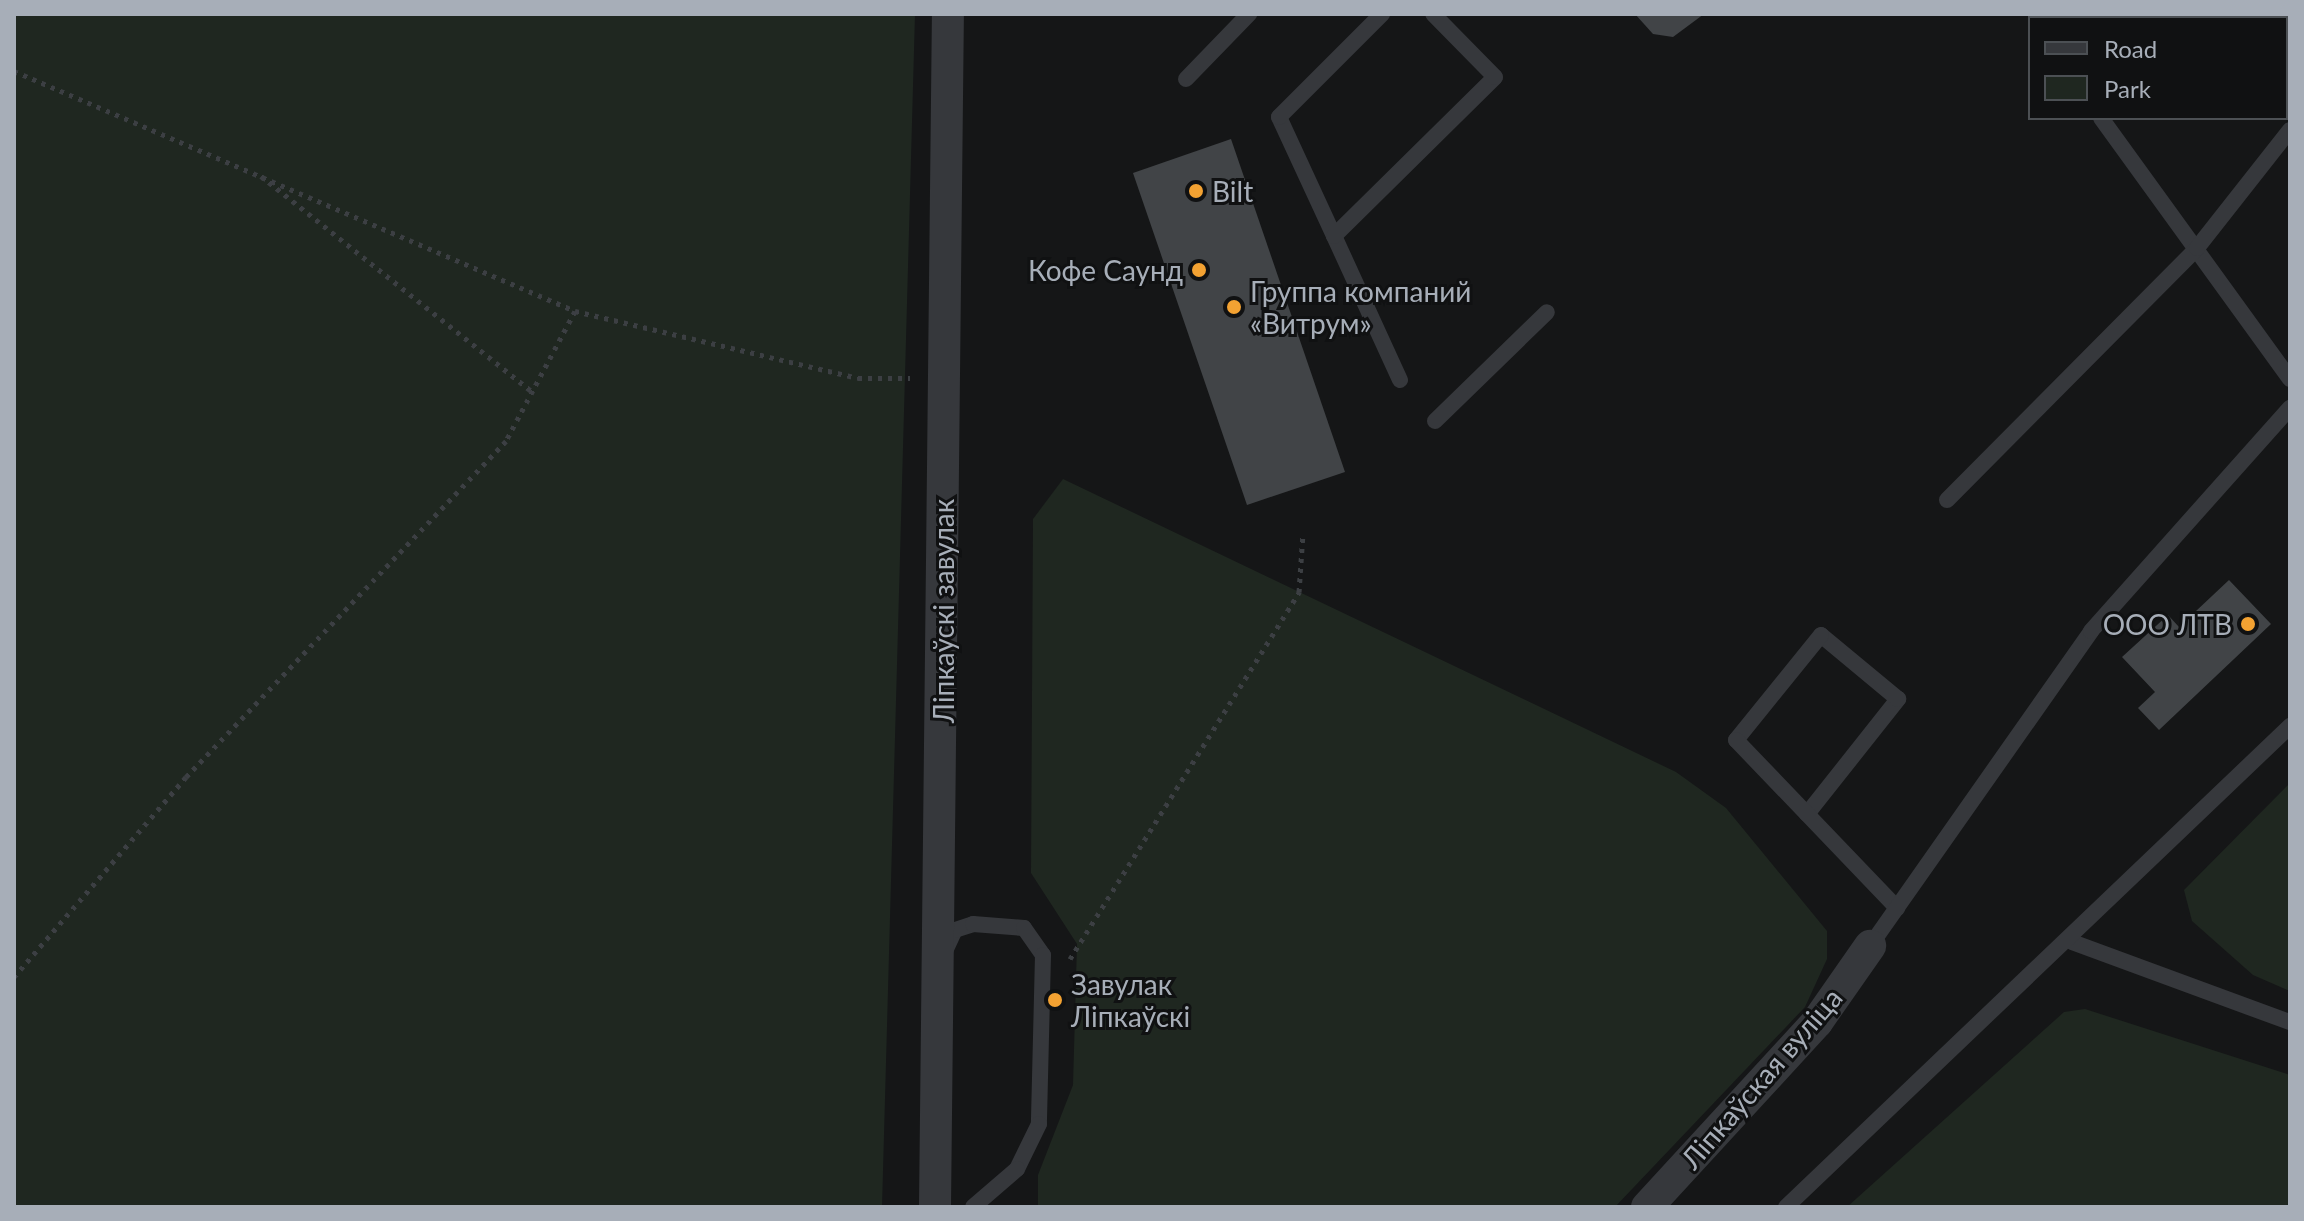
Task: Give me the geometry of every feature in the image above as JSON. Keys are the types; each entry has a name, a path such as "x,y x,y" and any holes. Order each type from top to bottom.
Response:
{"street":[{"name":"Ліпкаўскі завулак","path":"935,1207 943,960 943,378 948,14"},
{"name":"Ліпкаўская вуліца","path":"1647,1207 1817,1022 1870,946"}],"lane":[{"path":"1186,79 1249,14"},
{"path":"1382,14 1279,117 1400,380"},
{"path":"1334,236 1495,77 1433,14"},
{"path":"2102,120 2290,379"},
{"path":"1947,500 2197,248 2290,130"},
{"path":"1435,421 1547,312"},
{"path":"1870,946 2091,631 2290,408"},
{"path":"1807,814 1898,699 1821,635 1736,740 1897,908"},
{"path":"1786,1207 2072,942 2290,726"},
{"path":"943,960 959,927 1024,928 1041,949 1042,1000 1035,1135 1017,1169 973,1207"},
{"path":"2072,942 2290,1022"}],"path":[{"path":"14,71 255,171 575,311 858,378 943,378"},
{"path":"255,171 533,392"},
{"path":"14,977 186,777 506,441 575,311"},
{"path":"1063,971 1299,592 1303,533"}],"green space":[{"path":"14,14 915,14 882,1207 14,1207"},
{"path":"1063,479 1676,772 1726,808 1827,931 1827,959 1805,1007 1615,1207 1038,1207 1038,1175 1073,1085 1077,944 1031,873 1033,519"},
{"path":"2290,783 2290,991 2253,975 2192,921 2184,890"},
{"path":"2085,1009 2290,1075 2290,1207 1847,1207 2064,1012"}],"building":[{"path":"1635,14 1704,14 1673,37 1653,34"},
{"name":"Группа компаний «Витрум»","path":"1231,139 1345,472 1247,505 1133,173"},
{"path":"2229,580 2271,624 2159,730 2138,708 2155,692 2122,657 2168,615 2179,627"}],"place":[{"name":"Bilt","path":"1196,191"},
{"name":"Кофе Саунд","path":"1199,270"},
{"name":"Группа компаний «Витрум»","path":"1234,307"},
{"name":"ООО ЛТВ","path":"2248,624"},
{"name":"Завулак Ліпкаўскі","path":"1055,1000"}]}
